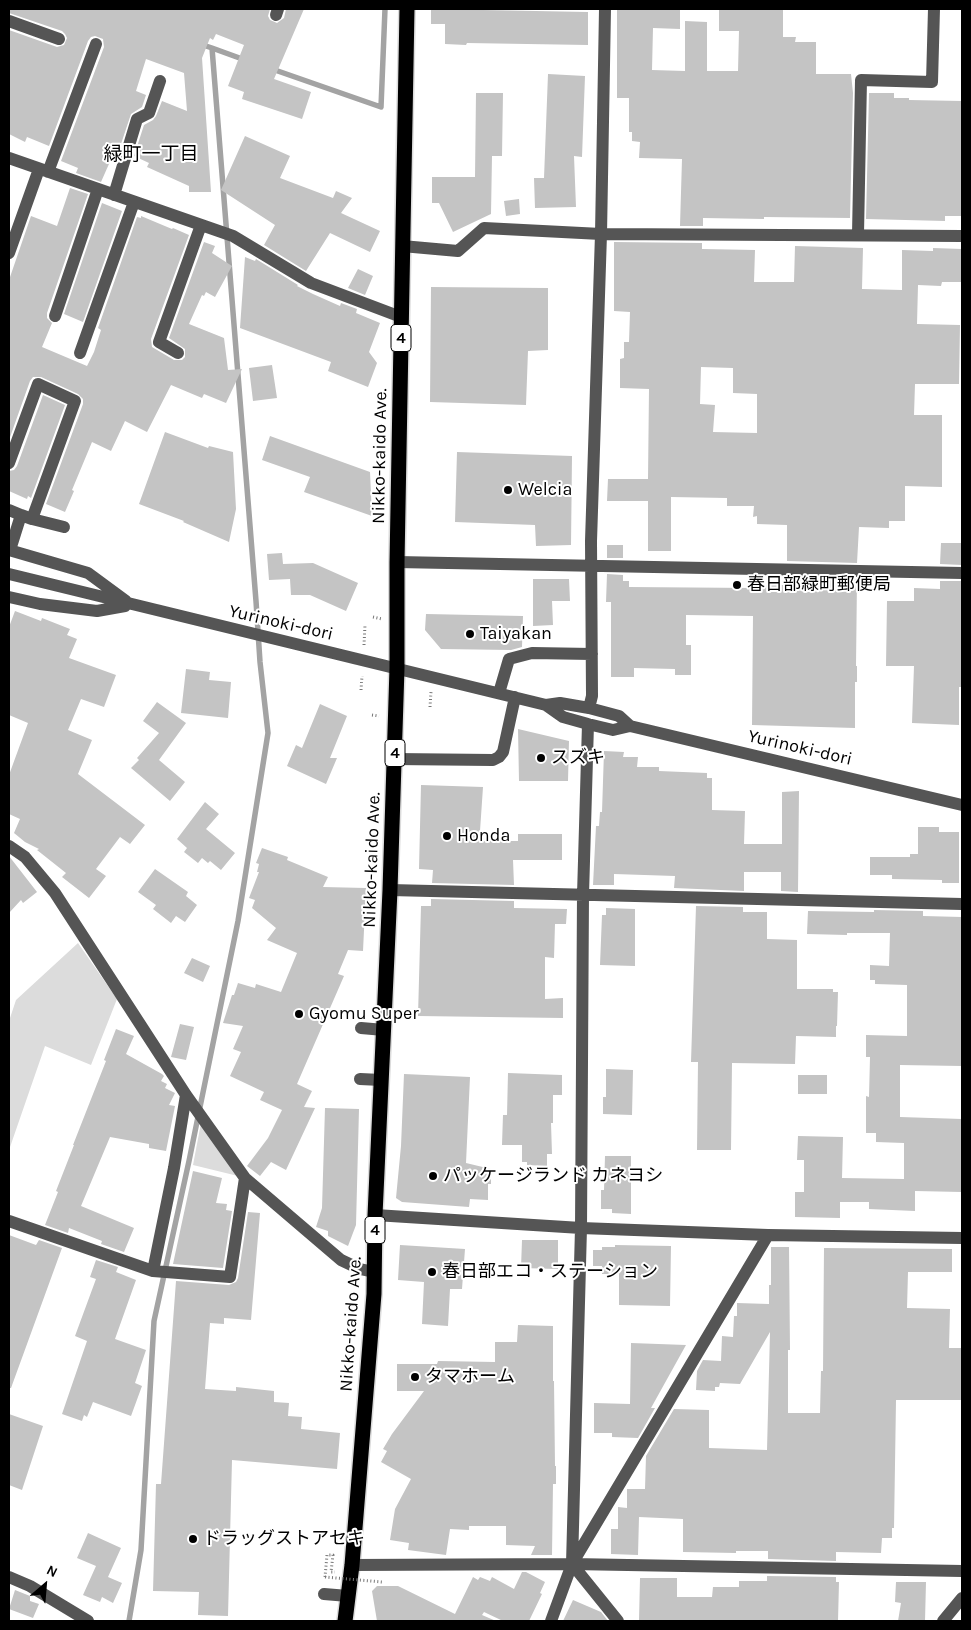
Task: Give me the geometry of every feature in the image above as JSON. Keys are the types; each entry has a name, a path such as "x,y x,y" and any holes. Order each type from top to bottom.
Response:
{"highway":[{"name":"Nikko-kaido Ave.","path":"345,1621 352,1565 374,1272 390,890 397,668 397,562 407,9"}],"street":[{"path":"590,708 592,696 591,566 606,9"},
{"path":"858,234 861,80 932,82 934,9"},
{"path":"9,21 59,38"},
{"path":"9,253 96,44"},
{"path":"114,195 137,120 149,113 160,81"},
{"path":"9,158 233,236 312,283 401,317"},
{"path":"55,316 98,189"},
{"path":"80,353 134,202"},
{"path":"178,353 158,342 201,225"},
{"path":"402,246 458,251 484,228 601,234 962,236"},
{"path":"9,463 38,384 75,401 27,517 9,550 88,573 132,605"},
{"path":"9,510 64,527"},
{"path":"397,562 962,573"},
{"name":"Yurinoki-dori","path":"9,574 546,705 560,703 590,708 618,716 630,726 962,805"},
{"path":"9,597 40,604 97,611 132,605"},
{"path":"499,693 509,659 532,653 592,654"},
{"path":"394,759 493,760 499,757 503,752 515,697"},
{"name":"Yurinoki-dori","path":"546,705 563,718 613,730 630,726"},
{"path":"588,724 583,895 581,1228 572,1564 618,1621"},
{"path":"9,846 24,857 56,893 188,1097 245,1178 341,1260 374,1272"},
{"path":"390,890 962,904"},
{"path":"361,1028 384,1030"},
{"path":"360,1079 382,1080"},
{"path":"153,1271 188,1097"},
{"path":"9,1221 153,1271 230,1277 245,1178"},
{"path":"376,1216 581,1228 768,1235 962,1238"},
{"path":"551,1621 572,1564 768,1235"},
{"path":"352,1565 572,1564 962,1571"},
{"path":"9,1577 30,1586 88,1621"},
{"path":"324,1594 348,1596"},
{"path":"943,1621 962,1598"}],"path":[{"path":"331,1572 333,1555 327,1554 324,1577 382,1582"}],"shaded area":[{"path":"78,943 117,999 91,1065 45,1046 9,1150 9,1021 16,1000"},
{"path":"201,1123 238,1176 193,1165"}],"building":[{"path":"9,9 270,9 268,16 270,20 277,23 284,18 286,9 304,9 274,79 311,92 302,119 242,99 244,92 228,86 244,45 216,34 213,40 210,38 202,58 211,192 189,192 189,186 147,167 149,163 134,156 144,125 156,116 162,101 187,111 184,73 146,59 136,91 146,95 142,107 131,114 119,150 116,148 101,182 76,173 78,168 61,161 104,47 103,39 95,36 91,37 88,41 49,146 27,137 25,142 9,134 9,30 57,47 64,45 67,38 62,31 9,13"},
{"path":"431,9 588,12 588,45 445,44 445,24 431,24"},
{"path":"617,9 680,9 680,29 653,28 652,70 685,71 685,21 707,22 707,71 738,71 739,31 719,31 719,9 783,9 783,37 796,37 795,42 816,42 816,74 851,74 853,93 850,218 703,218 703,226 680,226 682,159 639,158 640,142 632,141 632,132 629,132 629,98 617,98"},
{"path":"548,74 585,76 582,157 574,156 576,207 535,208 534,178 544,178"},
{"path":"476,93 503,93 502,156 492,156 491,214 453,232 439,203 432,203 432,177 475,177"},
{"path":"869,93 894,93 894,98 909,98 909,100 962,101 962,216 945,216 945,221 866,219"},
{"path":"245,136 290,156 280,178 333,198 336,191 352,198 341,213 380,231 370,252 330,233 306,271 264,245 275,225 221,190"},
{"path":"70,188 88,194 47,313 47,318 52,323 42,347 87,366 94,352 101,330 98,328 137,217 141,218 141,216 189,235 151,339 152,347 174,360 182,360 185,357 185,349 169,338 204,242 215,246 212,253 232,266 215,297 206,292 204,296 202,295 189,324 224,338 228,370 242,369 226,403 204,394 202,398 171,385 147,432 125,421 111,451 92,442 65,512 46,504 83,404 83,399 78,394 41,377 33,377 9,440 9,280 31,216 57,226"},
{"path":"519,199 520,214 506,216 504,201"},
{"path":"102,203 122,211 83,322 64,314"},
{"path":"614,242 702,243 702,249 755,250 754,282 794,282 795,246 863,248 862,289 902,290 902,250 933,251 933,248 962,249 962,282 942,282 941,286 918,285 917,324 960,325 959,384 915,384 914,415 942,415 942,487 905,486 905,521 889,521 889,528 859,527 857,563 787,561 787,525 757,524 757,516 753,517 754,506 727,506 727,498 671,497 671,551 648,551 648,501 607,501 608,479 648,479 649,389 620,388 620,359 624,358 624,342 629,342 630,312 614,311","holes":["701,367 733,368 733,393 757,394 757,433 713,432 715,405 700,404"]},
{"path":"245,257 255,261 256,259 297,286 313,294 340,306 341,303 357,309 356,313 380,323 369,352 377,363 368,387 328,371 331,362 240,328"},
{"path":"358,269 373,276 365,295 348,288"},
{"path":"431,287 548,288 548,350 528,351 526,405 430,402"},
{"path":"272,365 277,398 253,401 249,368"},
{"path":"43,395 65,405 31,498 28,496 27,499 9,491 9,471 14,470 17,466"},
{"path":"165,432 208,448 209,446 233,452 236,509 229,542 184,521 139,504"},
{"path":"270,436 370,472 372,516 304,492 310,477 262,460"},
{"path":"457,452 572,456 571,545 536,546 535,525 455,522"},
{"path":"941,543 962,543 962,565 940,564"},
{"path":"607,545 623,545 623,558 607,558"},
{"path":"282,553 283,564 313,563 358,583 346,611 310,595 291,595 290,579 269,580 267,554"},
{"path":"607,574 623,575 623,581 629,581 629,587 754,588 754,585 787,585 787,578 857,579 855,728 752,725 753,616 686,615 686,645 691,645 691,675 675,675 675,669 634,668 634,677 611,677 611,602 606,602"},
{"path":"533,579 569,579 570,601 552,601 553,625 533,626"},
{"path":"940,581 962,581 962,687 959,687 959,725 912,723 914,666 886,666 887,601 914,601 914,588 940,589"},
{"path":"15,611 41,621 42,618 70,629 67,635 77,639 69,658 116,675 104,707 81,699 68,730 92,740 78,774 145,825 130,844 120,837 96,869 106,876 89,898 62,877 66,873 37,850 39,849 25,842 14,833 20,819 9,814 9,775 28,723 9,715 9,627"},
{"path":"426,614 523,616 522,647 511,650 441,649 425,630"},
{"path":"186,669 210,672 209,680 231,682 228,718 181,713"},
{"path":"157,702 186,723 159,760 185,782 170,801 131,768 139,760 137,758 159,733 143,721"},
{"path":"320,704 347,716 330,758 337,758 326,784 287,766 296,745 302,748"},
{"path":"518,729 569,741 568,781 519,781"},
{"path":"604,751 624,752 623,757 638,757 637,767 659,767 659,771 707,773 707,778 712,778 712,810 745,811 744,844 782,844 782,792 799,791 798,892 781,891 781,872 744,872 744,891 674,888 675,876 614,874 614,885 593,885 596,826 599,826 600,812 602,812"},
{"path":"421,785 483,787 480,831 482,831 482,841 518,841 518,834 562,834 562,860 513,860 514,885 432,883 433,870 419,869"},
{"path":"205,802 219,814 206,829 235,853 221,870 210,861 208,863 202,858 198,863 184,852 187,848 177,839"},
{"path":"918,827 939,827 939,832 959,832 959,883 942,883 942,880 892,879 892,875 870,875 870,857 910,857 910,854 918,854"},
{"path":"262,848 288,857 287,860 328,877 323,887 366,888 363,951 348,950 338,974 344,976 297,1084 312,1091 304,1107 315,1108 286,1170 271,1162 260,1176 247,1166 268,1138 282,1110 260,1100 264,1092 230,1076 241,1052 233,1049 243,1026 223,1023 238,983 255,988 256,984 281,992 297,953 267,940 276,928 252,908 255,900 249,898 259,872 257,872 259,864 256,863"},
{"path":"9,856 37,892 23,903 21,900 9,913"},
{"path":"155,869 188,892 186,896 197,905 185,922 176,916 171,923 153,909 156,905 138,892"},
{"path":"431,899 514,901 514,908 567,909 566,924 555,924 554,958 545,957 545,999 563,998 563,1018 418,1016 421,906 431,906"},
{"path":"696,906 743,907 743,912 767,912 767,939 797,940 797,989 833,989 833,992 838,992 836,1037 796,1036 795,1064 732,1063 731,1150 697,1150 698,1062 691,1062"},
{"path":"606,908 635,909 635,966 600,965 602,915 606,915"},
{"path":"874,910 923,911 923,916 962,917 962,1066 900,1065 900,1117 962,1119 962,1192 915,1191 915,1211 869,1209 869,1202 840,1202 840,1218 795,1217 795,1192 804,1192 804,1160 797,1160 798,1136 843,1137 842,1178 904,1179 904,1143 876,1142 876,1133 866,1133 866,1096 869,1097 870,1057 866,1057 866,1035 907,1036 907,985 875,984 875,980 870,980 870,965 889,966 890,933 807,934 808,911 874,912"},
{"path":"192,958 210,966 203,982 184,973"},
{"path":"180,1024 194,1027 186,1060 171,1057"},
{"path":"116,1029 134,1036 126,1054 162,1074 164,1076 161,1081 167,1084 165,1088 175,1093 169,1105 175,1106 166,1151 149,1148 149,1144 110,1137 81,1206 134,1228 124,1252 101,1244 102,1241 69,1228 68,1233 45,1225"},
{"path":"606,1069 633,1070 632,1115 603,1114 603,1097 606,1097"},
{"path":"508,1073 562,1075 562,1095 553,1095 553,1123 551,1123 552,1154 547,1154 547,1166 527,1165 527,1162 522,1162 522,1145 502,1145 503,1115 507,1115"},
{"path":"404,1074 470,1077 466,1163 491,1169 491,1184 488,1184 488,1200 470,1199 469,1207 402,1202 396,1198 401,1146"},
{"path":"798,1075 827,1075 827,1094 798,1094"},
{"path":"325,1108 359,1109 356,1225 348,1246 328,1236 328,1231 316,1227 322,1208"},
{"path":"605,1156 631,1156 631,1214 612,1213 612,1209 601,1209 601,1190 604,1190"},
{"path":"193,1171 222,1178 216,1203 227,1204 226,1210 232,1211 223,1268 173,1264"},
{"path":"248,1212 260,1213 251,1320 224,1318 224,1324 210,1323 205,1389 236,1391 236,1387 274,1391 274,1402 289,1403 288,1416 302,1417 301,1429 340,1433 337,1469 232,1460 228,1616 198,1615 199,1592 153,1591 156,1484 161,1484 176,1281 229,1285 236,1282"},
{"path":"9,1235 36,1245 39,1240 62,1248 11,1388 9,1388"},
{"path":"522,1240 558,1240 558,1269 521,1268"},
{"path":"400,1245 465,1249 462,1289 450,1289 448,1326 422,1324 424,1282 398,1280"},
{"path":"615,1245 671,1246 670,1306 619,1305 619,1274 602,1274 602,1266 593,1266 593,1250 602,1250 602,1247 615,1247"},
{"path":"771,1247 789,1247 790,1350 788,1350 788,1413 820,1413 821,1371 823,1371 824,1248 952,1249 952,1272 908,1272 907,1308 950,1309 949,1348 962,1348 962,1400 896,1400 894,1528 892,1528 892,1538 882,1538 881,1553 836,1552 836,1561 768,1559 768,1551 736,1551 736,1553 683,1552 683,1519 639,1517 638,1555 611,1554 611,1529 618,1529 618,1507 627,1508 627,1489 645,1489 646,1456 674,1409 709,1410 709,1448 767,1450 770,1332 740,1384 720,1383 719,1387 715,1387 715,1391 696,1390 697,1371 703,1360 721,1361 722,1336 733,1337 734,1316 737,1316 737,1303 769,1304"},
{"path":"96,1260 118,1267 116,1272 136,1280 115,1339 146,1350 135,1383 142,1386 131,1416 93,1402 87,1417 84,1415 82,1421 62,1414 87,1341 75,1336 96,1279 90,1277"},
{"path":"518,1325 553,1326 556,1484 553,1484 552,1555 531,1555 535,1546 506,1545 506,1526 469,1526 469,1530 450,1529 446,1555 408,1550 409,1543 390,1540 395,1509 411,1479 381,1462 387,1451 383,1449 392,1434 424,1391 397,1391 397,1364 437,1364 438,1361 495,1362 495,1342 517,1342"},
{"path":"631,1343 686,1345 651,1408 655,1408 638,1438 612,1437 612,1433 594,1433 594,1403 630,1404"},
{"path":"9,1414 43,1426 22,1490 9,1485"},
{"path":"88,1533 121,1548 108,1577 122,1583 113,1603 102,1597 100,1602 83,1595 96,1566 77,1558"},
{"path":"522,1572 526,1572 545,1582 540,1593 542,1594 529,1621 503,1621 484,1612 482,1615 496,1621 377,1621 372,1591 377,1586 398,1586 455,1614 473,1577 478,1580 480,1577 490,1581 492,1577 514,1589"},
{"path":"767,1576 836,1577 836,1582 839,1582 838,1621 639,1621 640,1578 677,1578 677,1597 712,1597 713,1587 739,1587 739,1581 767,1581"},
{"path":"896,1582 926,1582 925,1621 898,1621 901,1603 895,1602"},
{"path":"15,1590 30,1596 30,1601 39,1604 33,1618 9,1609"},
{"path":"573,1600 601,1612 608,1621 563,1621"}],"waterway":[{"path":"272,69 381,107 385,9"},
{"path":"129,1621 141,1550 154,1321 238,921 268,733 260,662 212,48 200,44"},
{"path":"212,48 245,60"}],"place":[{"name":"Welcia","path":"508,490"},
{"name":"春日部緑町郵便局","path":"737,585"},
{"name":"Taiyakan","path":"470,634"},
{"name":"スズキ","path":"541,758"},
{"name":"Honda","path":"447,836"},
{"name":"Gyomu Super","path":"299,1014"},
{"name":"パッケージランド カネヨシ","path":"433,1176"},
{"name":"春日部エコ・ステーション","path":"432,1272"},
{"name":"タマホーム","path":"415,1377"},
{"name":"ドラッグストアセキ","path":"193,1539"}],"district":[{"name":"緑町一丁目","path":"151,155"}]}
